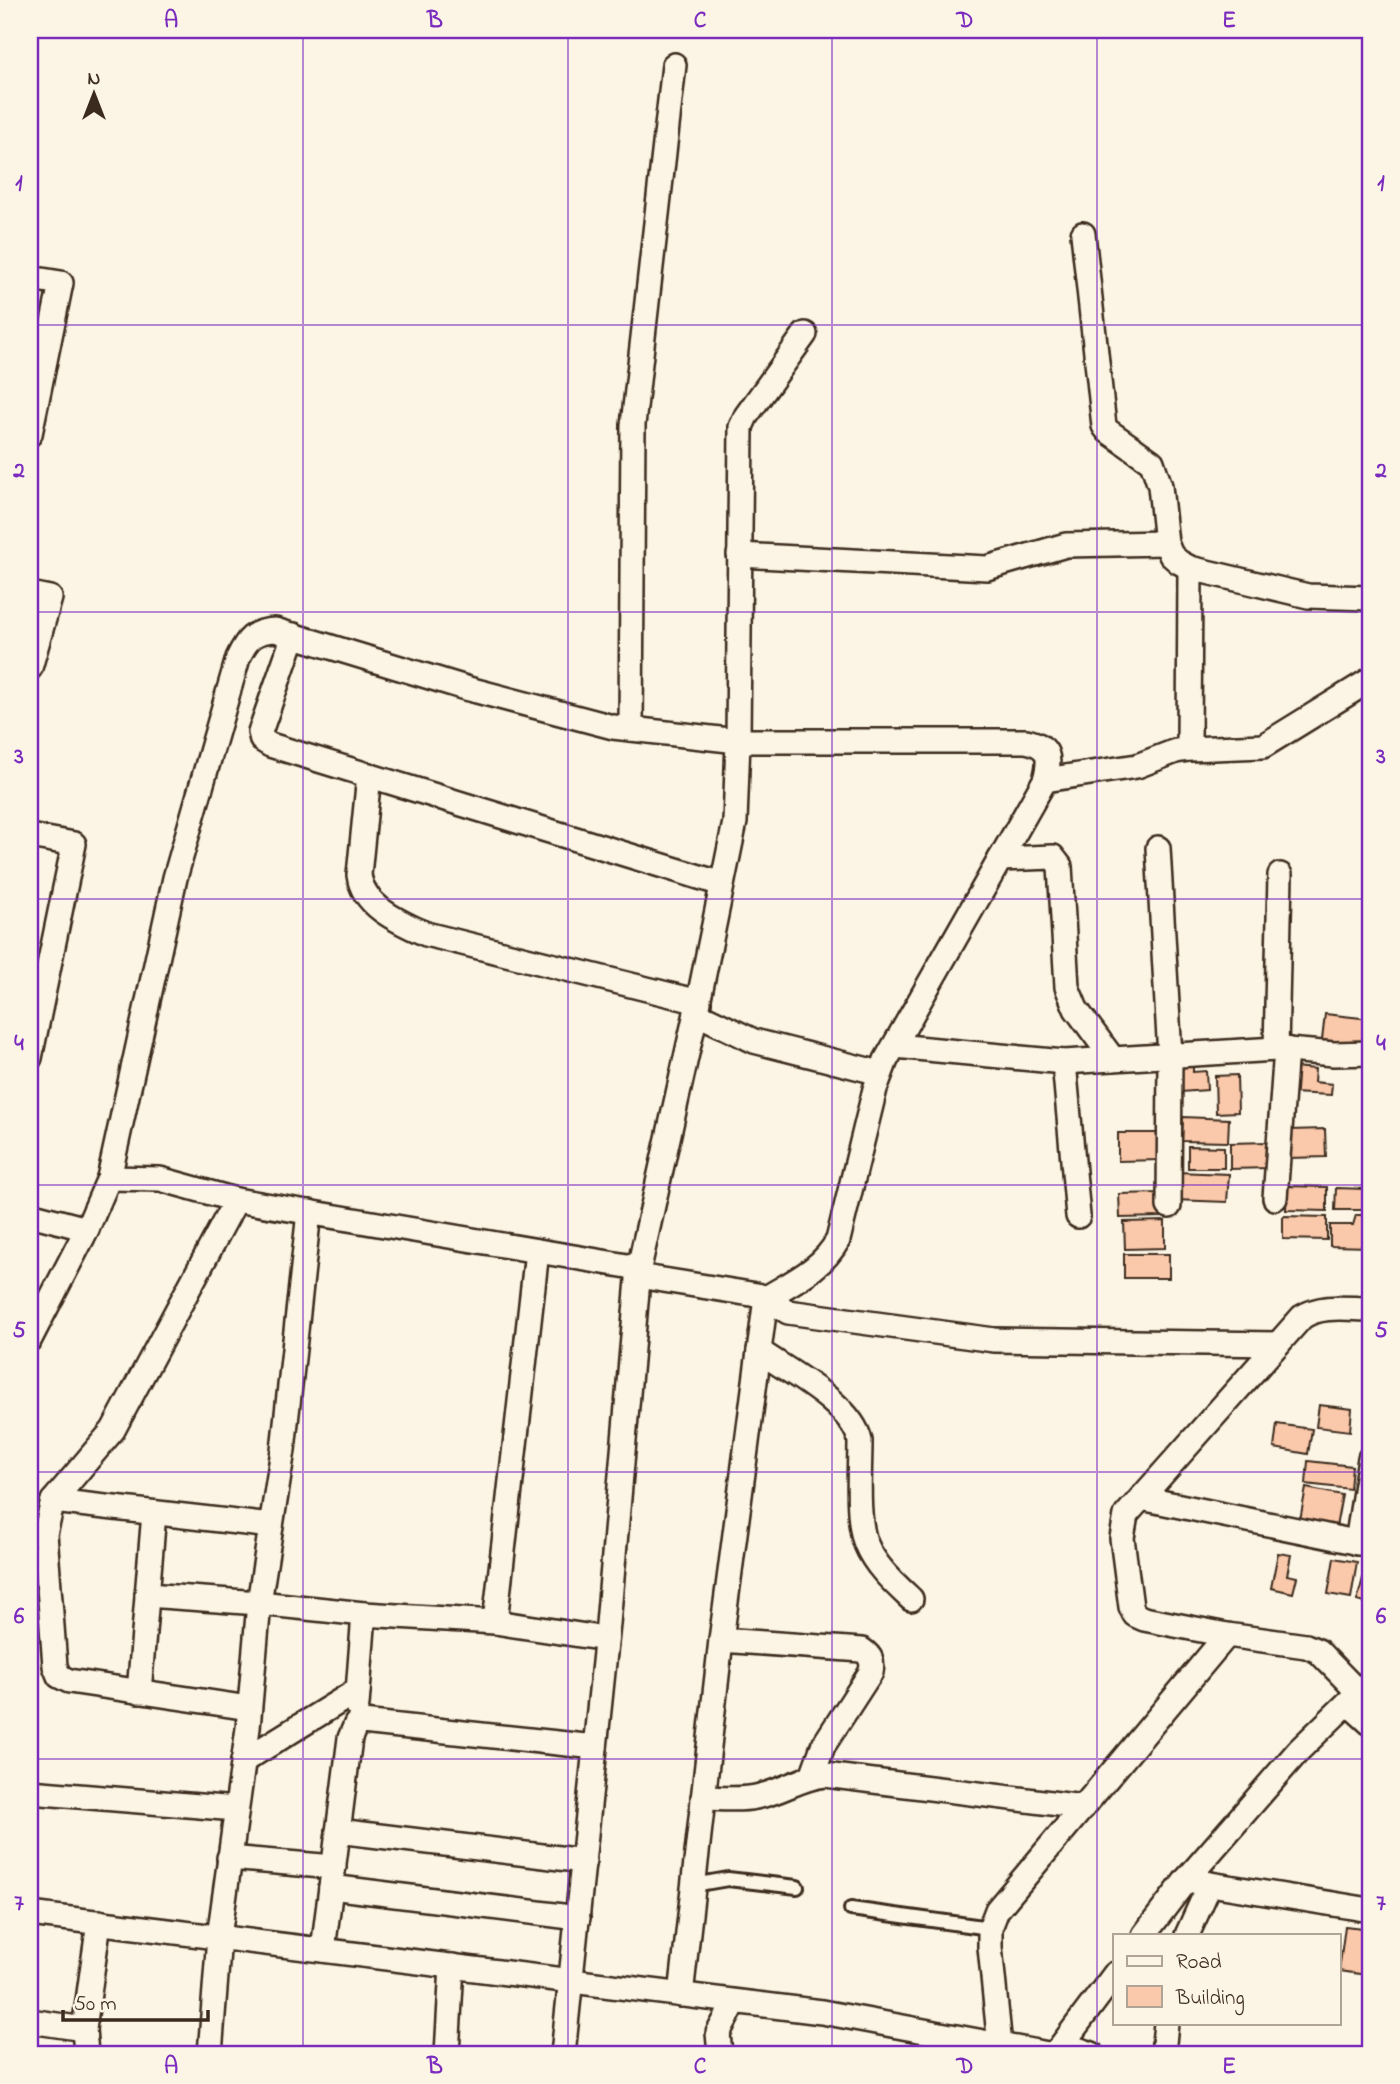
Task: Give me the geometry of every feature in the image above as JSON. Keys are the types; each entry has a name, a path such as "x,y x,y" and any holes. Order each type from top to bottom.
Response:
{"street":[{"path":"631,729 633,425 674,65"},
{"path":"1083,234 1104,426 1152,462 1160,486 1166,543 1171,555 1190,568 1308,596 1370,598"},
{"path":"30,278 61,283 30,434"},
{"path":"563,2054 606,1639 638,1272 698,1007 734,822 738,741 741,427 746,416 805,334"},
{"path":"739,555 987,568 1066,545 1166,543"},
{"path":"1189,748 1190,568"},
{"path":"30,594 50,598 30,668"},
{"path":"30,1339 87,1229 109,1178 175,878 238,658 246,641 259,631 275,629 469,689 631,729 738,741 1026,741 1038,744 1045,750 1049,763 1045,780 880,1073 838,1240 830,1255 818,1266 766,1298"},
{"path":"293,635 260,732 262,740 270,745 722,884"},
{"path":"1045,780 1137,766 1189,748 1255,747 1271,743 1370,680"},
{"path":"369,775 360,885 372,902 400,922 426,934 698,1007 754,1041 880,1073"},
{"path":"30,836 74,844 30,1058"},
{"path":"1158,848 1170,1056 1169,1206"},
{"path":"1000,859 1057,859 1060,866 1070,999 1113,1059"},
{"path":"1275,1198 1281,1049 1280,875"},
{"path":"895,1046 1064,1062 1281,1049 1334,1054 1370,1053"},
{"path":"1064,1062 1078,1216"},
{"path":"109,1178 160,1180 236,1199 537,1251 766,1298 788,1312 976,1339 1279,1344"},
{"path":"236,1199 113,1430 53,1502 45,1534 55,1666 59,1676 69,1681 250,1708"},
{"path":"209,2054 219,1937 250,1708 259,1603 283,1450 309,1212"},
{"path":"30,1214 87,1229"},
{"path":"495,1622 537,1251"},
{"path":"681,1995 721,1640 766,1298"},
{"path":"1370,1309 1312,1310 1303,1317 1126,1515 1122,1538 1135,1615 1227,1635 1306,1646 1318,1651 1359,1693 1370,1723"},
{"path":"759,1352 841,1408 857,1429 860,1441 862,1530 867,1546 887,1576 911,1599"},
{"path":"1141,1498 1364,1544 1370,1458"},
{"path":"53,1502 271,1526"},
{"path":"139,1692 154,1513"},
{"path":"147,1595 364,1614 495,1622 606,1639"},
{"path":"323,1950 350,1738 356,1724 364,1614"},
{"path":"1000,2046 990,1928 997,1910 1227,1635"},
{"path":"721,1640 862,1650 870,1656 873,1664 871,1672 823,1746 812,1776"},
{"path":"243,1761 358,1690"},
{"path":"1145,1934 1186,1880 1299,1750 1359,1693"},
{"path":"356,1724 362,1722 595,1747"},
{"path":"703,1798 760,1797 812,1776 825,1775 1083,1807"},
{"path":"30,1793 236,1809"},
{"path":"338,1830 584,1861"},
{"path":"229,1858 578,1918"},
{"path":"1186,1880 1370,1910"},
{"path":"1187,1934 1210,1884"},
{"path":"30,1914 822,2012 1000,2046 1092,2054"},
{"path":"86,2054 84,2029 99,1922"},
{"path":"447,2054 452,1966"},
{"path":"1055,2051 1113,1977"},
{"path":"720,2054 718,2033 736,2002"},
{"path":"30,2021 84,2029"},
{"path":"1163,2054 1166,2024"}],"lane":[{"path":"693,1885 727,1879 797,1887"},
{"path":"850,1909 990,1928"}],"building":[{"path":"1325,1014 1370,1019 1370,1046 1322,1040"},
{"path":"1193,1065 1193,1072 1206,1071 1207,1090 1181,1092 1180,1066"},
{"path":"1293,1067 1315,1069 1314,1082 1332,1084 1331,1095 1292,1093"},
{"path":"1237,1075 1238,1112 1216,1113 1215,1076"},
{"path":"1183,1117 1229,1119 1228,1142 1182,1141"},
{"path":"1325,1129 1326,1157 1289,1158 1289,1130"},
{"path":"1118,1133 1160,1133 1160,1160 1118,1161"},
{"path":"1269,1142 1269,1168 1230,1169 1230,1143"},
{"path":"1188,1146 1224,1147 1224,1168 1188,1168"},
{"path":"1175,1172 1229,1174 1227,1202 1174,1200"},
{"path":"1287,1186 1327,1187 1327,1211 1286,1210"},
{"path":"1336,1188 1367,1189 1367,1210 1335,1210"},
{"path":"1162,1193 1162,1217 1120,1218 1119,1194"},
{"path":"1356,1215 1370,1215 1370,1247 1330,1246 1330,1225 1353,1225"},
{"path":"1283,1216 1327,1217 1327,1240 1283,1239"},
{"path":"1165,1221 1165,1248 1125,1249 1124,1222"},
{"path":"1124,1254 1169,1254 1169,1278 1124,1278"},
{"path":"1319,1405 1352,1409 1350,1431 1316,1427"},
{"path":"1277,1424 1312,1429 1308,1454 1274,1448"},
{"path":"1308,1461 1352,1466 1350,1489 1306,1484"},
{"path":"1306,1488 1342,1495 1336,1527 1300,1520"},
{"path":"1278,1553 1291,1555 1287,1575 1297,1577 1293,1593 1271,1588"},
{"path":"1334,1558 1357,1562 1351,1598 1328,1594"},
{"path":"1367,1563 1370,1563 1370,1604 1357,1601"},
{"path":"1345,1926 1370,1929 1367,1975 1340,1971"}]}
